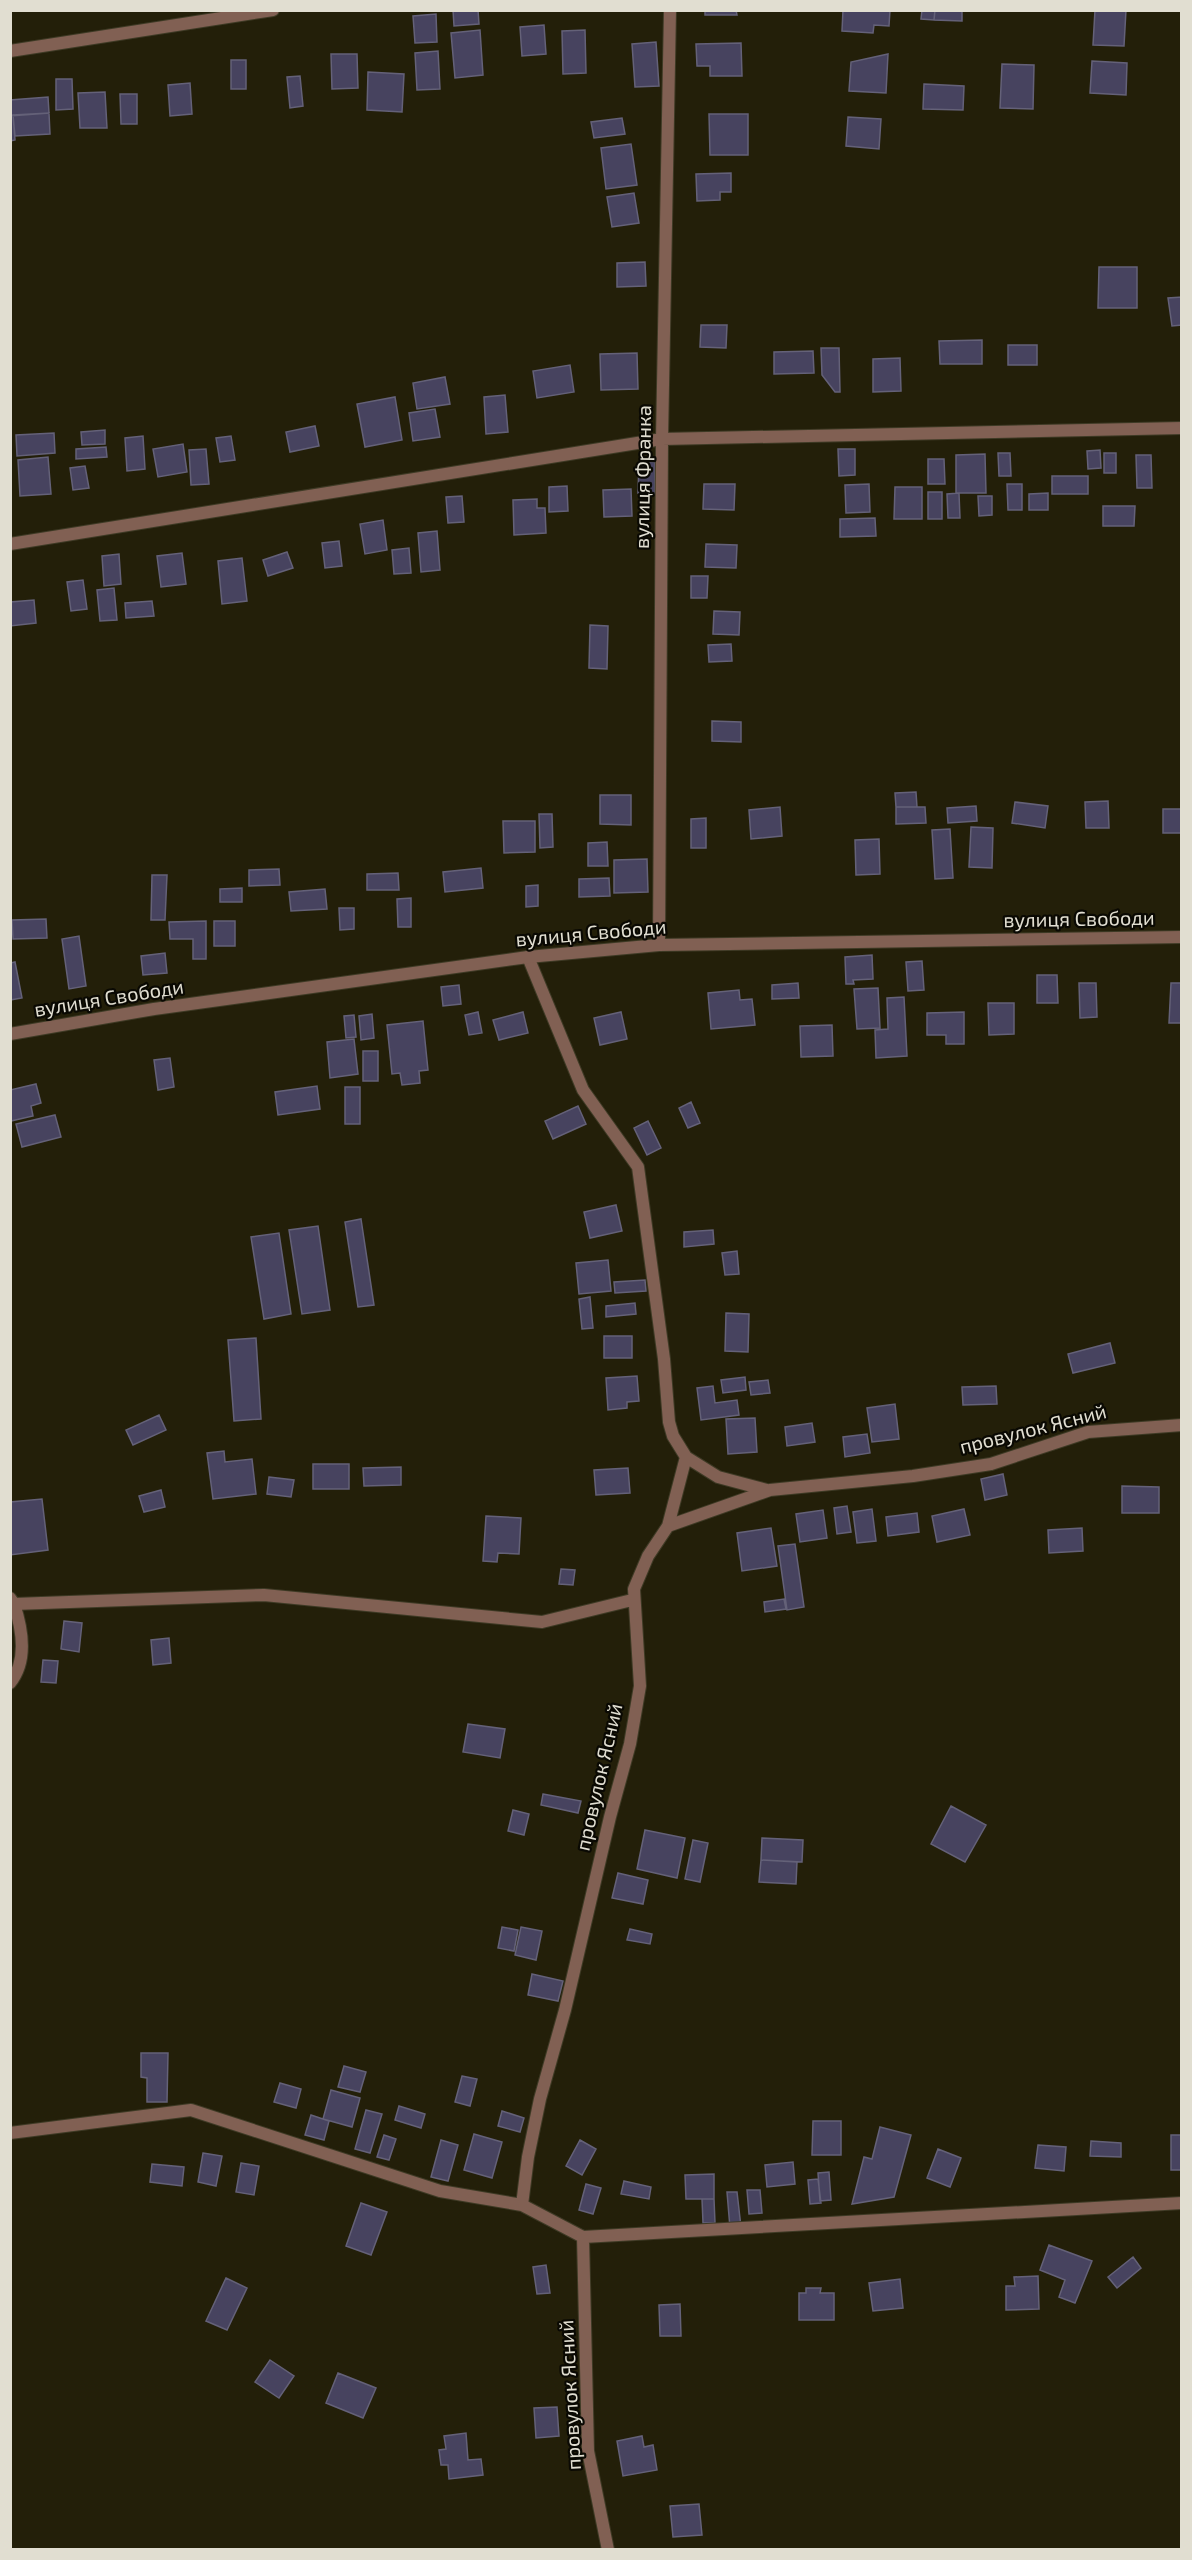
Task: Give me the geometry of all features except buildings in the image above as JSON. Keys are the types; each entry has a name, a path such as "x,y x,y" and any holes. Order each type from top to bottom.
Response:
{"street":[{"path":"10,51 273,10"},
{"name":"вулиця Франка","path":"659,945 662,439 670,10"},
{"path":"10,544 662,439 1182,428"},
{"name":"вулиця Свободи","path":"10,1034 154,1009 528,957 659,945 1182,937"},
{"path":"528,957 583,1090 638,1167 664,1359 669,1422 686,1457 718,1477 743,1486 770,1490"},
{"name":"провулок Ясний","path":"522,2205 528,2157 540,2099 566,2010 610,1817 630,1744 640,1686 634,1589 648,1556 668,1526 724,1504 770,1490 913,1476 991,1464 1088,1432 1182,1425"},
{"path":"668,1526 686,1457"},
{"path":"10,1683 22,1656 21,1624 12,1601 264,1595 542,1622 633,1600"},
{"path":"10,2133 191,2110 440,2191 522,2205 583,2237 1182,2203"},
{"name":"провулок Ясний","path":"583,2237 588,2451 608,2550"}]}
